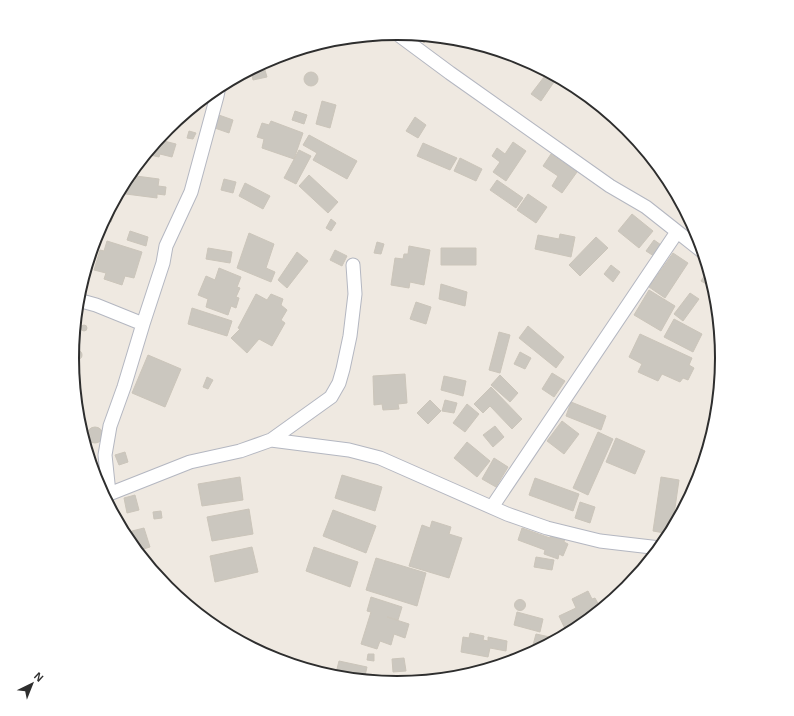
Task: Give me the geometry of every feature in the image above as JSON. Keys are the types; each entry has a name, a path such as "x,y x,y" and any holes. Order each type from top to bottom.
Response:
{"street":[{"path":"406,40 610,186 646,207 694,245"},
{"path":"106,486 105,455 110,426 124,387 163,263 166,246 191,192 218,95"},
{"path":"492,507 677,232"},
{"path":"109,494 190,462 240,451 271,440 330,397 339,383 350,336 355,294 353,265"},
{"path":"84,302 143,324"},
{"path":"271,440 349,450 380,458 507,514 547,528 600,541 652,547"}],"building":[{"path":"265,69 267,77 253,80 252,75"},
{"path":"308,72 314,72 318,76 318,82 314,86 308,86 304,82 304,76"},
{"path":"544,77 554,82 541,101 531,94"},
{"path":"322,101 336,105 330,128 316,124"},
{"path":"295,111 307,115 304,124 292,120"},
{"path":"216,114 233,120 229,133 212,127"},
{"path":"415,117 426,125 418,138 406,131"},
{"path":"271,121 303,133 294,159 262,148 264,139 257,137 262,123 269,125"},
{"path":"189,131 196,133 193,139 187,138"},
{"path":"309,135 357,161 347,179 313,160 317,153 303,145"},
{"path":"164,141 176,144 172,157 160,154 159,157 152,155"},
{"path":"513,142 526,151 506,181 493,172 500,162 492,156 497,148 505,154"},
{"path":"423,143 457,158 450,170 417,156"},
{"path":"299,150 311,156 296,184 284,178"},
{"path":"551,154 577,172 562,193 552,186 558,176 543,166"},
{"path":"460,158 482,169 476,181 454,171"},
{"path":"309,175 338,202 328,213 299,186"},
{"path":"136,176 159,179 158,186 166,187 165,195 157,194 157,198 125,194 133,181 135,181"},
{"path":"224,179 236,182 233,193 221,190"},
{"path":"497,180 523,198 516,208 490,190"},
{"path":"245,183 270,196 263,209 239,196"},
{"path":"528,194 547,207 536,223 517,210"},
{"path":"632,214 653,231 639,248 618,231"},
{"path":"331,219 336,223 331,231 326,228"},
{"path":"130,231 148,237 146,246 127,240"},
{"path":"249,233 274,244 266,268 275,272 271,282 237,268"},
{"path":"560,234 575,237 571,257 535,249 538,235 559,239"},
{"path":"596,237 608,248 580,276 569,265"},
{"path":"654,240 664,247 657,258 646,251"},
{"path":"107,241 142,252 134,278 125,276 122,285 104,279 106,273 94,270 100,250 104,251"},
{"path":"377,242 384,244 381,254 374,253"},
{"path":"409,246 430,250 424,285 410,282 409,288 391,285 395,258 403,259 404,254 408,254"},
{"path":"208,248 232,252 230,263 206,259"},
{"path":"441,248 476,248 476,265 441,265"},
{"path":"335,250 347,256 342,266 330,260"},
{"path":"297,252 308,261 287,288 278,280"},
{"path":"673,253 688,263 665,298 649,287"},
{"path":"611,265 620,272 613,282 604,274"},
{"path":"219,268 241,277 237,287 240,288 236,297 239,298 236,308 231,306 228,315 206,307 208,299 198,295 206,276 215,280"},
{"path":"704,276 706,284 701,281"},
{"path":"441,284 467,292 465,306 439,299"},
{"path":"649,290 675,306 661,331 634,315"},
{"path":"690,293 699,299 683,321 674,314"},
{"path":"256,294 267,300 271,294 283,299 281,305 287,310 281,320 285,323 272,346 259,339 247,353 231,338 240,329 238,328"},
{"path":"416,302 431,307 426,324 410,319"},
{"path":"192,308 232,321 227,336 188,324"},
{"path":"674,319 702,334 693,352 664,337"},
{"path":"84,325 87,328 84,331 81,328"},
{"path":"528,326 564,357 556,368 519,338"},
{"path":"499,332 510,335 500,373 489,370"},
{"path":"640,334 692,358 689,365 694,368 688,380 683,378 680,382 662,374 658,381 638,372 642,364 629,357"},
{"path":"79,350 82,353 82,357 79,360"},
{"path":"520,352 531,358 525,369 514,364"},
{"path":"148,355 181,369 165,407 132,393"},
{"path":"552,373 565,381 554,397 542,389"},
{"path":"405,374 407,403 398,404 399,409 383,410 382,404 374,405 373,376"},
{"path":"500,375 518,393 510,402 491,385"},
{"path":"444,376 466,381 463,396 441,390"},
{"path":"207,377 213,380 208,389 203,387"},
{"path":"491,387 522,419 512,429 490,406 483,413 474,404"},
{"path":"430,400 441,411 428,424 417,413"},
{"path":"445,400 457,403 454,413 442,411"},
{"path":"571,402 606,416 601,430 566,416"},
{"path":"467,404 479,414 465,432 453,423"},
{"path":"562,421 579,434 564,454 547,441"},
{"path":"495,426 504,437 493,447 483,435"},
{"path":"92,428 98,428 102,432 102,438 98,442 95,443 90,440 88,432"},
{"path":"598,432 613,439 588,495 573,488"},
{"path":"616,438 645,451 635,474 606,462"},
{"path":"467,442 490,461 477,477 454,458"},
{"path":"125,452 128,462 119,465 115,455"},
{"path":"494,458 508,467 496,487 482,479"},
{"path":"342,475 382,487 375,511 335,498"},
{"path":"240,477 243,500 202,506 198,484"},
{"path":"661,477 679,480 674,513 662,533 653,531"},
{"path":"535,478 579,494 573,511 529,495"},
{"path":"135,495 139,510 127,513 124,498"},
{"path":"580,502 595,507 590,523 575,518"},
{"path":"249,509 253,534 212,541 207,517"},
{"path":"333,510 376,526 366,553 323,536"},
{"path":"161,511 162,518 154,519 153,512"},
{"path":"432,521 451,527 449,534 462,538 449,578 409,566 422,525 430,528"},
{"path":"144,528 150,547 143,549 133,534 132,531"},
{"path":"522,528 550,538 551,533 565,538 564,542 568,544 563,556 559,554 558,559 544,554 545,550 518,540"},
{"path":"252,547 258,572 215,582 210,556"},
{"path":"314,547 358,562 350,587 306,571"},
{"path":"536,557 554,560 552,570 534,567"},
{"path":"376,558 426,573 417,606 366,590"},
{"path":"588,591 592,599 595,598 598,604 565,628 559,616 576,608 572,599"},
{"path":"371,597 402,607 398,620 387,617 409,624 405,638 394,634 391,645 380,641 377,649 361,644 371,612 367,611"},
{"path":"518,600 522,600 524,601 524,609 518,610 515,607 515,603"},
{"path":"517,612 543,619 540,632 514,625"},
{"path":"470,633 484,636 483,640 488,641 488,637 507,641 506,651 490,648 488,657 461,652 463,637 469,638"},
{"path":"536,634 549,637 538,643 533,645"},
{"path":"368,654 374,654 374,661 367,660"},
{"path":"404,658 406,671 393,672 392,659"},
{"path":"339,661 367,667 365,674 337,670"}]}
